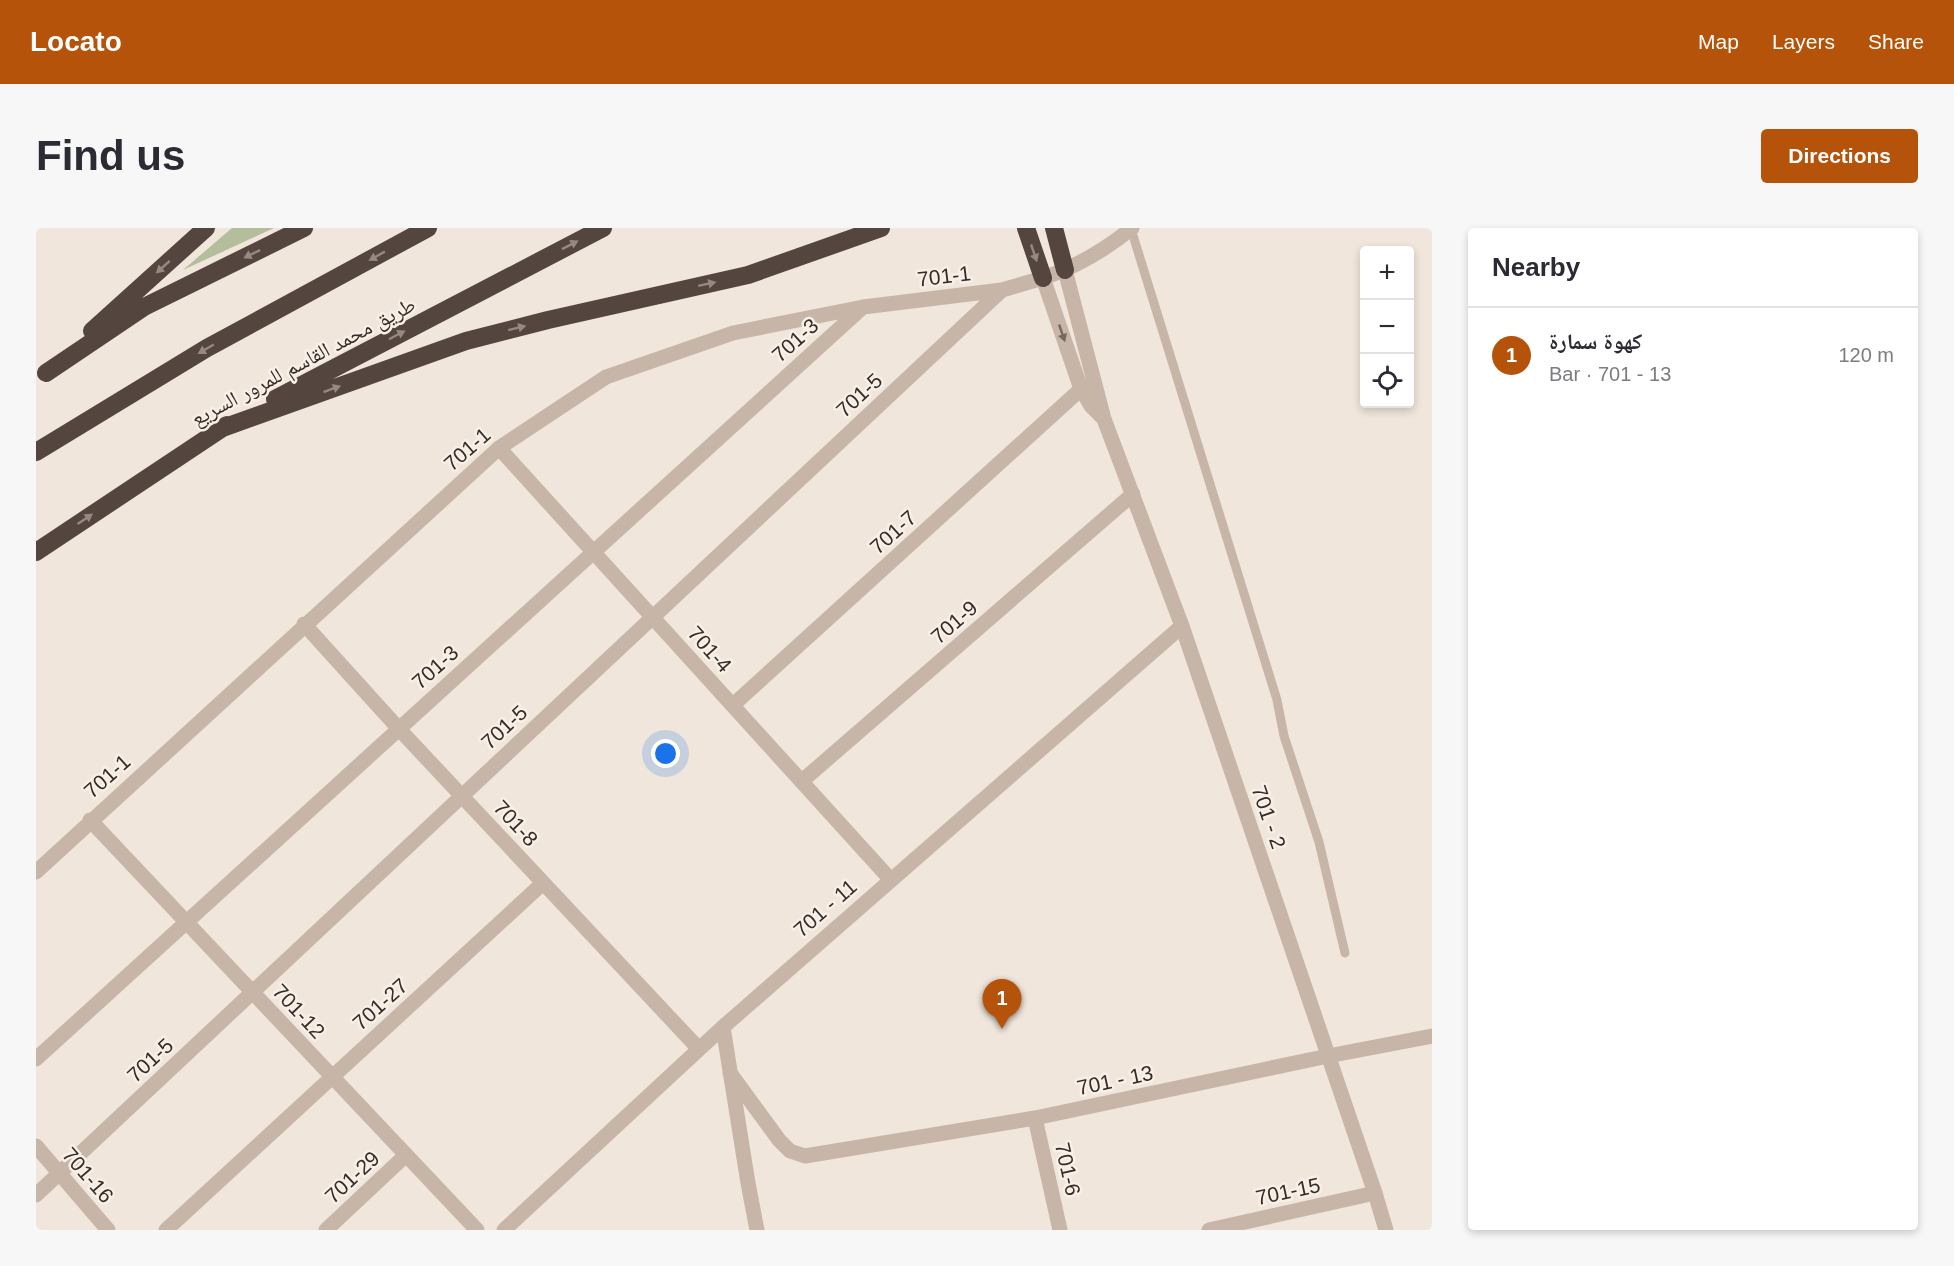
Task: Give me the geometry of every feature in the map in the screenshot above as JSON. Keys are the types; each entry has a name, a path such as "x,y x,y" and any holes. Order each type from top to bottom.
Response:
{"highway":[{"path":"41,377 206,228"},
{"path":"41,377 144,307 304,228"},
{"path":"36,452 207,348 429,228"},
{"name":"طريق محمد القاسم للمرور السريع","path":"36,552 217,430 603,228"},
{"path":"217,430 466,341 748,275 881,228"},
{"path":"1026,228 1043,278"},
{"path":"1054,228 1065,270"}],"street":[{"name":"701-1","path":"36,872 304,624 499,448 606,377 733,333 863,307 1002,290 1065,270 1090,257 1131,228"},
{"path":"1065,270 1104,419"},
{"path":"1043,278 1081,389 1091,406 1104,419"},
{"name":"701-5","path":"36,1195 1002,290"},
{"name":"701-3","path":"36,1059 863,307"},
{"name":"701-7","path":"733,705 1081,389"},
{"name":"701 - 2","path":"1104,419 1182,626 1386,1230"},
{"name":"701-4","path":"499,448 890,879"},
{"name":"701-9","path":"802,782 1133,494"},
{"name":"701-8","path":"304,624 399,729 699,1049"},
{"name":"701 - 11","path":"504,1230 723,1027 1182,626"},
{"name":"701-12","path":"90,820 477,1230"},
{"name":"701-27","path":"166,1230 543,883"},
{"path":"723,1027 757,1230"},
{"name":"701 - 13","path":"730,1073 779,1140 790,1151 806,1156 1035,1118 1432,1036"},
{"name":"701-6","path":"1035,1118 1060,1230"},
{"name":"701-16","path":"36,1146 108,1230"},
{"name":"701-29","path":"326,1230 406,1155"},
{"name":"701-15","path":"1209,1230 1375,1193"}],"lane":[{"path":"1131,228 1278,700 1284,736 1319,842 1345,953"}],"green space":[{"path":"232,228 274,228 183,270"}],"place":[{"name":"كهوة سمارة","path":"1002,1029"}]}
